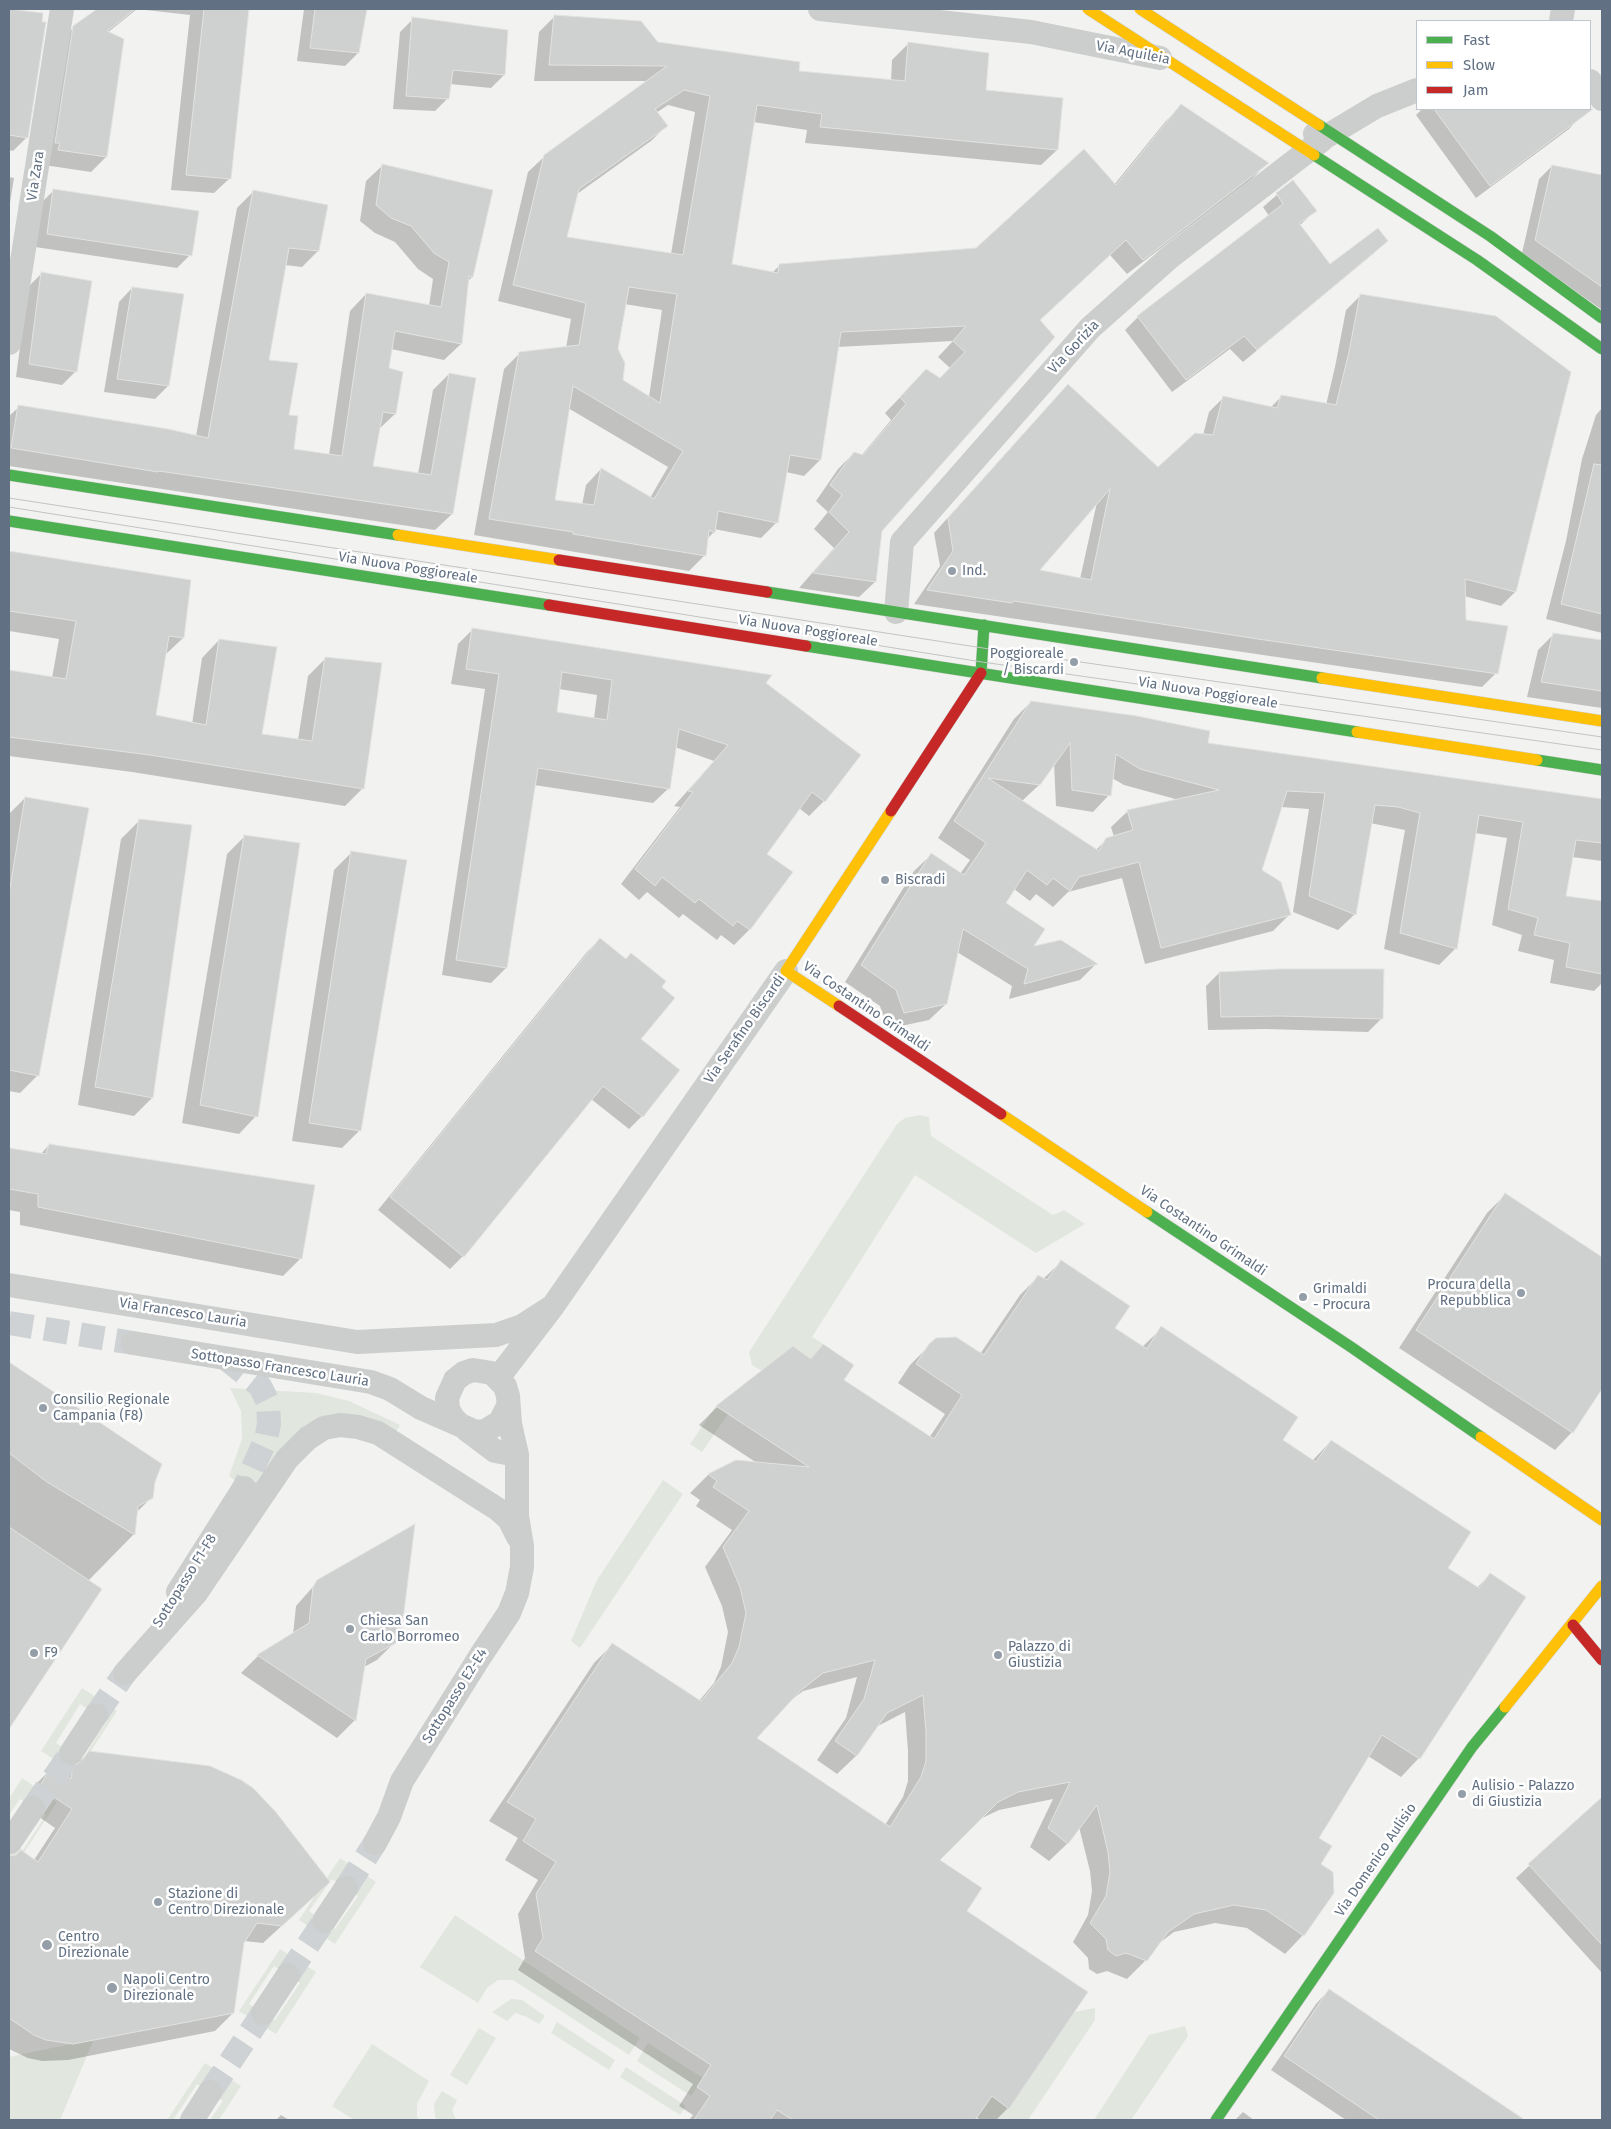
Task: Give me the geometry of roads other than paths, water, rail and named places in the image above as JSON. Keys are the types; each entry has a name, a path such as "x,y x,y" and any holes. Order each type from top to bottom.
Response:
{"main road":[{"path":"1088,9 1477,260 1602,349"},
{"path":"1140,9 1490,236 1602,318"},
{"path":"9,475 1602,721"},
{"name":"Via Nuova Poggioreale","path":"9,521 1602,770"},
{"path":"981,673 984,625"},
{"name":"Via Serafino Biscardi","path":"786,971 981,673"},
{"name":"Via Costantino Grimaldi","path":"786,971 1351,1347 1602,1520"},
{"name":"Via Domenico Aulisio","path":"1216,2120 1472,1747 1573,1625 1602,1586"},
{"path":"1573,1625 1602,1660"}],"street":[{"name":"Via Zara","path":"9,342 62,9"},
{"name":"Via Aquileia","path":"820,9 1031,32 1206,67 1215,70 1304,128 1315,134 1327,136"},
{"path":"1591,83 1602,100"},
{"path":"1327,136 1377,106 1416,90"},
{"name":"Via Gorizia","path":"896,612 902,542 1090,328 1170,256 1327,136"},
{"name":"Via Serafino Biscardi","path":"491,1374 554,1306 786,971"},
{"name":"Via Francesco Lauria","path":"9,1285 356,1342 496,1335 522,1326 554,1306"},
{"path":"436,1338 491,1374 505,1386 508,1406 500,1422 493,1428 476,1432 464,1427"},
{"name":"Sottopasso Francesco Lauria","path":"134,1343 371,1382 390,1389 421,1408 464,1427"},
{"path":"491,1374 474,1370 464,1373 455,1380 447,1398 448,1408 452,1418 495,1451 517,1456"},
{"name":"Sottopasso E2-E4","path":"376,1843 389,1816 402,1781 481,1654 509,1613 517,1594 522,1568 522,1546 518,1516 517,1456 508,1406"},
{"name":"Sottopasso F1-F8","path":"244,1488 160,1622 125,1673 196,1593 287,1459 308,1438 324,1428 340,1425 358,1427 378,1433 399,1445 499,1510 512,1523 522,1546"},
{"path":"71,1753 96,1715"},
{"path":"10,1842 33,1808"},
{"path":"324,1921 346,1888"},
{"path":"263,2013 288,1975"},
{"path":"192,2120 210,2092"}],"tunnel":[{"path":"9,1323 133,1343"},
{"path":"225,1358 260,1386 268,1402 269,1424 266,1439 244,1488"},
{"path":"96,1715 125,1673"},
{"path":"33,1808 71,1753"},
{"path":"346,1888 375,1843"},
{"path":"288,1975 324,1921"},
{"path":"210,2092 263,2013"}],"tram line":[{"path":"9,498 983,648 1602,737"},
{"path":"9,507 982,662 1602,750"}],"place":[{"name":"Ind.","path":"952,571"},
{"name":"Poggioreale / Biscardi","path":"1074,662"},
{"name":"Biscradi","path":"885,880"},
{"name":"Procura della Repubblica","path":"1521,1293"},
{"name":"Grimaldi - Procura","path":"1303,1297"},
{"name":"Consilio Regionale Campania (F8)","path":"43,1408"},
{"name":"Chiesa San Carlo Borromeo","path":"350,1629"},
{"name":"F9","path":"34,1653"},
{"name":"Palazzo di Giustizia","path":"998,1655"},
{"name":"Aulisio - Palazzo di Giustizia","path":"1462,1794"},
{"name":"Stazione di Centro Direzionale","path":"158,1902"},
{"name":"Centro Direzionale","path":"47,1945"},
{"name":"Napoli Centro Direzionale","path":"112,1988"}]}
